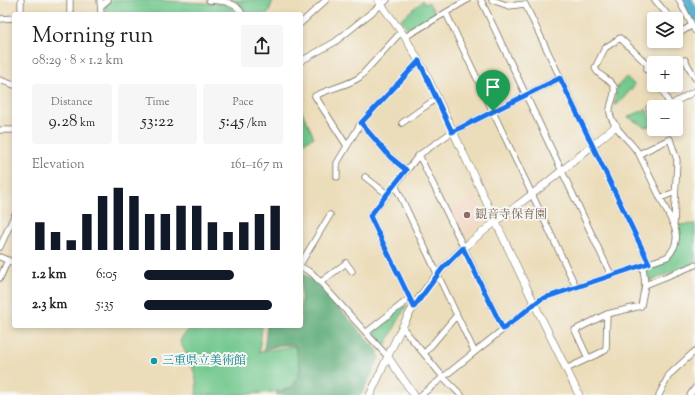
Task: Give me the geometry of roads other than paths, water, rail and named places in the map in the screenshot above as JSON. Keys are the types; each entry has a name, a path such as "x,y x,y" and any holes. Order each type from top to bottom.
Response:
{"street":[{"path":"21,0 21,12"},
{"path":"70,0 70,12"},
{"path":"100,3 108,0"},
{"path":"209,0 230,3 237,6 241,12"},
{"path":"303,21 326,0"},
{"path":"303,60 335,42 380,3 387,0"},
{"path":"347,146 316,96 333,87 354,81 403,35 446,13 466,0"},
{"path":"481,0 612,276"},
{"path":"492,0 509,6 525,4 649,263"},
{"path":"655,0 665,12"},
{"path":"679,0 694,28 683,31"},
{"path":"380,3 403,35 419,61 438,98 452,132 579,395"},
{"path":"446,13 576,287"},
{"path":"0,19 12,18"},
{"path":"647,64 620,38 605,48 595,68 597,72 614,88 609,113 616,126 639,154 674,226"},
{"path":"685,60 695,78"},
{"path":"337,177 336,163 361,123 419,61"},
{"path":"414,307 370,216 419,155 452,132 560,78"},
{"path":"0,80 12,84"},
{"path":"681,100 695,91"},
{"path":"402,123 438,98"},
{"path":"361,123 390,157 406,170"},
{"path":"370,395 402,327 414,307 437,275 463,248 616,126"},
{"path":"0,130 12,130"},
{"path":"421,395 534,303 541,299 668,257 676,243 674,226 677,160 670,139 639,154"},
{"path":"419,155 503,329"},
{"path":"365,177 387,194"},
{"path":"394,185 474,351"},
{"path":"660,198 675,192"},
{"path":"303,260 330,215"},
{"path":"0,247 12,220"},
{"path":"0,257 12,262"},
{"path":"0,278 8,260"},
{"path":"321,282 346,263 352,271"},
{"path":"645,285 695,265"},
{"path":"588,358 575,330 607,314 641,306 645,285 643,266"},
{"path":"303,268 312,273 367,332 388,357 414,395"},
{"path":"367,332 410,298"},
{"path":"566,369 606,350 607,314"},
{"path":"424,354 456,316"},
{"path":"402,327 443,377 461,395"},
{"path":"658,395 669,375 695,351"},
{"path":"690,395 695,388"}],"waterway":[{"path":"687,0 695,16"}],"place":[{"name":"観音寺保育園","path":"467,215"},
{"name":"三重県立美術館","path":"154,361"}]}
